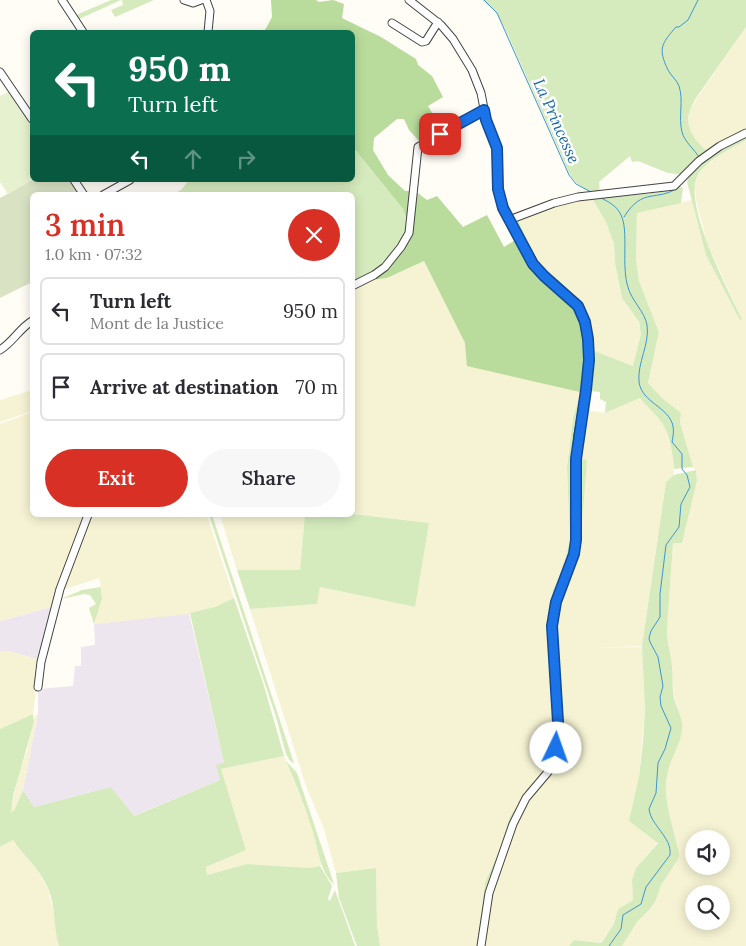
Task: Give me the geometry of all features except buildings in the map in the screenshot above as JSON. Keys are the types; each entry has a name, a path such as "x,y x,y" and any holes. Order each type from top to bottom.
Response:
{"street":[{"path":"62,0 82,30"},
{"path":"184,0 192,3 200,0"},
{"path":"206,0 210,11 208,30"},
{"path":"409,0 438,22 453,39 470,65 479,86 486,120 498,153 497,183 499,197 509,220 537,269 581,311 588,339 588,376 578,435 575,467 576,540 574,554 556,602 552,626 558,722 554,762 526,798 513,824 489,893 481,946"},
{"path":"392,23 422,42 426,41 438,22"},
{"path":"0,72 30,116"},
{"path":"355,284 385,267 409,234 418,147 484,110"},
{"path":"509,220 554,203 578,197 674,186 699,161 720,146 746,133"},
{"path":"108,192 126,182"},
{"path":"0,350 30,322"},
{"path":"38,687 41,662 60,589 87,517"}],"shaded area":[{"path":"746,27 746,130 719,142 705,151 693,138 688,128 689,110"},
{"path":"746,140 746,946 622,946 637,922 656,900 661,885 679,855 667,809 666,790 667,774 682,732 682,721 674,695 667,629 673,543 682,542 697,481 696,470 693,467 684,443 680,423 681,413 662,399 648,383 659,332 639,281 636,259 637,213 692,200 706,255 742,319 707,243 696,200 695,186 697,177 704,167 729,149"},
{"path":"592,198 606,222 614,244 615,263 622,298 639,323 641,334 634,366 592,350 591,323 579,300 534,257 518,219 568,202"},
{"path":"424,261 465,343 584,393 569,448 567,467 570,540 563,568 553,590 547,645 553,724 552,749 548,766 510,816 499,851 485,884 477,946 380,946 377,926 376,868 336,873 324,829 306,786 250,609 316,604 320,587 414,607 429,523 355,514 355,287 372,280 387,278"},
{"path":"30,391 30,412 0,422 0,400"},
{"path":"640,398 661,421 666,431 673,455 674,475 666,482 642,646 598,648 642,647 645,710 639,777 658,842 636,868 632,880 633,900 618,909 614,924 600,943 574,940 569,946 483,946 489,903 521,811 554,766 553,633 587,460 577,457 585,410 605,413"},
{"path":"30,413 30,517 85,517 51,607 0,621 0,424"},
{"path":"90,517 208,517 234,598 215,607 188,614 94,624 102,599 99,578 62,590"},
{"path":"221,517 305,517 300,570 237,570"},
{"path":"51,607 40,660 8,651 0,651 0,621"},
{"path":"189,613 224,763 220,780 133,816 111,787 34,807 23,790 38,713 38,689 73,686 75,666 81,666 81,647 95,645 94,624"},
{"path":"0,651 8,651 40,660 33,714 0,729"},
{"path":"38,712 23,790 15,809 10,814 19,773"},
{"path":"284,756 312,827 322,865 310,868 247,864 207,875 206,867 246,850 221,769"},
{"path":"13,840 38,872 48,889 59,946 0,946 0,847"}],"green space":[{"path":"111,0 121,0 79,19 76,15"},
{"path":"122,0 154,0 115,17 111,10 123,5"},
{"path":"271,0 316,0 319,2 333,0 344,4 342,18 381,37 416,59 418,65 432,76 443,97 428,106 443,131 421,143 409,130 404,119 397,119 374,138 373,150 388,175 405,191 415,191 427,200 437,196 463,227 487,215 504,247 517,239 530,264 540,277 560,292 580,314 588,342 584,393 467,366 465,343 424,261 387,278 372,280 395,259 412,233 403,209 355,149 355,30 265,30 272,17"},
{"path":"482,0 746,0 746,27 696,98 688,120 694,138 705,150 746,130 684,175 668,173 638,161 632,162 630,156 599,182 600,193 586,189 578,184 569,173 507,33 496,12"},
{"path":"10,91 30,120 30,181 8,194 0,182 0,96"},
{"path":"746,136 746,140 719,156 700,171 695,191 697,208 709,248 742,319 740,320 706,255 687,182 690,175 703,161"},
{"path":"355,149 403,209 410,227 396,252 381,269 355,283 355,192 178,192 187,182 355,182"},
{"path":"30,181 73,182 80,192 30,192 30,283 0,298 0,198"},
{"path":"679,186 683,188 681,203 637,213 636,259 639,281 659,332 648,383 663,399 681,413 680,423 693,467 674,469 671,445 665,428 640,398 605,413 606,402 600,399 600,392 589,391 591,361 514,227 518,219 534,257 579,300 591,323 592,350 633,366 641,334 639,322 622,298 615,263 614,244 606,222 592,198 650,193"},
{"path":"584,393 581,411 574,544 554,603 549,640 554,675 556,718 551,765 542,776 507,835 479,946 477,946 485,883 499,851 510,816 548,766 552,749 553,724 547,645 549,614 553,590 563,568 570,540 567,467 573,419 578,401"},
{"path":"577,457 587,460 581,536 577,554"},
{"path":"696,470 697,481 682,543 673,543 667,629 673,694 682,727 681,736 669,766 666,782 667,803 679,855 678,859 661,885 656,900 637,922 622,946 569,946 574,940 601,943 614,924 618,909 633,900 632,880 636,868 658,843 629,821 639,777 643,742 645,710 642,646 666,482 674,475"},
{"path":"355,514 429,523 415,607 320,587 317,604 250,609 237,570 300,570 305,517 355,517"},
{"path":"210,517 213,517 294,763 290,761 286,754 276,717"},
{"path":"101,587 102,599 94,624 89,608 96,604 90,595 84,594 61,599 82,590"},
{"path":"234,598 264,686 284,756 221,769 246,850 206,867 207,875 247,864 310,868 320,866 332,886 328,899 330,901 335,890 355,946 59,946 51,895 45,881 13,840 0,847 0,729 33,714 34,722 13,796 11,813 15,809 23,790 34,807 111,787 134,816 220,780 216,765 224,763 190,613 215,607"},
{"path":"286,761 297,773 334,884 325,873 308,818"},
{"path":"376,868 377,926 380,946 357,946 339,898 336,873"}],"waterway":[{"name":"La Princesse","path":"484,0 497,13 569,175 576,184 591,192"},
{"path":"698,0 688,20 679,27 676,27 667,38 662,52 668,70 679,86 683,135 699,157"},
{"path":"624,217 637,201 650,196 671,192 679,187"},
{"name":"La Princesse","path":"601,198 615,207 621,215 624,230 626,279 632,297 646,320 647,339 639,375 641,389 671,420 673,428 672,442 682,454 682,469 687,475 690,487 681,504 679,527 666,545 660,594 660,617 649,638 658,657 663,686 660,697 661,706 671,728 665,749 658,763 656,793 649,809 653,821 668,843 670,855 646,887 641,904 623,915 621,929 609,946"}],"route":[{"path":"440,134 484,110 498,153 497,183 503,208 533,264 578,306 585,322 589,360 576,459 576,540 574,554 556,602 552,626 558,722 556,748"}]}
